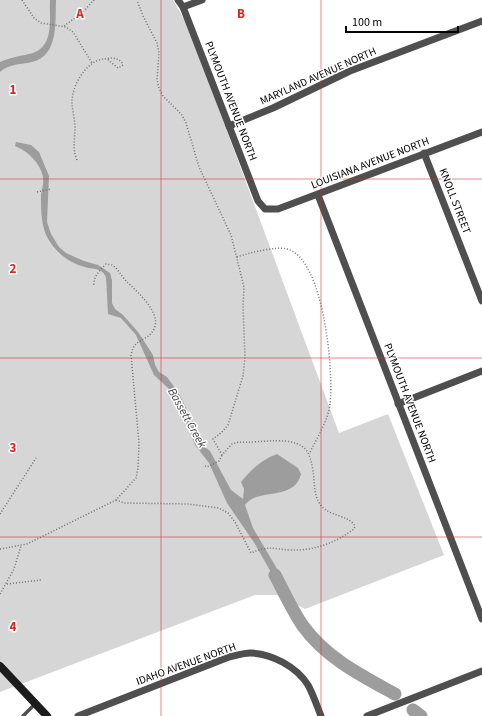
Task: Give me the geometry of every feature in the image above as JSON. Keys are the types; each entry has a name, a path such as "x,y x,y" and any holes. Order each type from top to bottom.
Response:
{"street":[{"name":"PLYMOUTH AVENUE NORTH","path":"178,0 183,7 258,201 265,208"},
{"path":"183,7 202,0"},
{"name":"MARYLAND AVENUE NORTH","path":"229,126 273,108 350,71 482,21"},
{"name":"LOUISIANA AVENUE NORTH","path":"265,208 278,209 318,195 482,132"},
{"name":"KNOLL STREET","path":"424,153 482,301"},
{"name":"PLYMOUTH AVENUE NORTH","path":"318,195 482,619"},
{"path":"398,404 482,372"},
{"name":"IDAHO AVENUE NORTH","path":"78,716 229,657 249,653 263,654 276,659 301,675 308,685 321,716"},
{"path":"0,666 47,716"},
{"path":"367,716 482,671"}],"lane":[{"path":"23,716 35,704"}],"path":[{"path":"22,0 34,18 45,25 64,26 73,32 92,63"},
{"path":"64,26 82,13 94,0"},
{"path":"136,0 157,43 159,53 157,80 162,96 182,115 186,123 195,156 226,223 237,257 244,287 243,376 228,425 213,439 222,455"},
{"path":"77,160 73,150 75,126 72,100 74,89 79,78 92,63 107,59 115,58 121,61 123,65 118,68 107,59"},
{"path":"37,192 51,190"},
{"path":"237,257 254,252 286,248 298,255 306,267 316,289 327,331 332,383 330,405 324,426 309,454"},
{"path":"0,549 21,546 116,500 136,478 139,443 131,355 135,344 151,334 155,323 151,309 142,296 116,268 108,264 104,266 93,280 94,286"},
{"path":"116,500 141,504 207,505 219,508 228,513 235,522 251,553 266,547 290,550 316,548 334,541 354,529 353,522 335,515 323,508 320,504 314,486 309,454 297,444 274,440 232,444 222,455 219,461 206,466"},
{"path":"0,514 36,458"},
{"path":"0,594 7,584 20,553 21,546"},
{"path":"7,584 41,580"}],"shaded area":[{"path":"0,0 173,0 188,26 339,433 388,414 444,555 305,609 277,595 255,595 0,692"}],"water":[{"path":"50,0 56,0 55,27 54,37 47,53 41,58 32,62 12,66 0,72 0,62 33,53 45,44 48,37 50,23"},
{"path":"16,142 31,145 39,152 49,176 47,222 51,234 59,247 66,253 98,265 110,273 112,280 112,303 115,309 123,315 138,332 153,355 155,365 159,372 167,377 178,392 193,422 202,445 210,451 231,490 243,499 244,489 241,482 257,465 277,454 298,468 301,474 297,483 291,488 284,491 258,496 245,505 253,528 276,567 286,590 277,592 272,574 255,544 227,503 209,463 195,445 176,401 168,388 154,375 136,335 121,318 108,314 106,277 104,274 100,270 73,263 62,256 49,241 43,225 41,195 43,179 41,172 36,162 29,154 15,146"}],"waterway":[{"name":"Bassett Creek","path":"275,575 299,620 322,648 345,665 395,694"},
{"name":"Bassett Creek","path":"413,710 421,716"}]}
